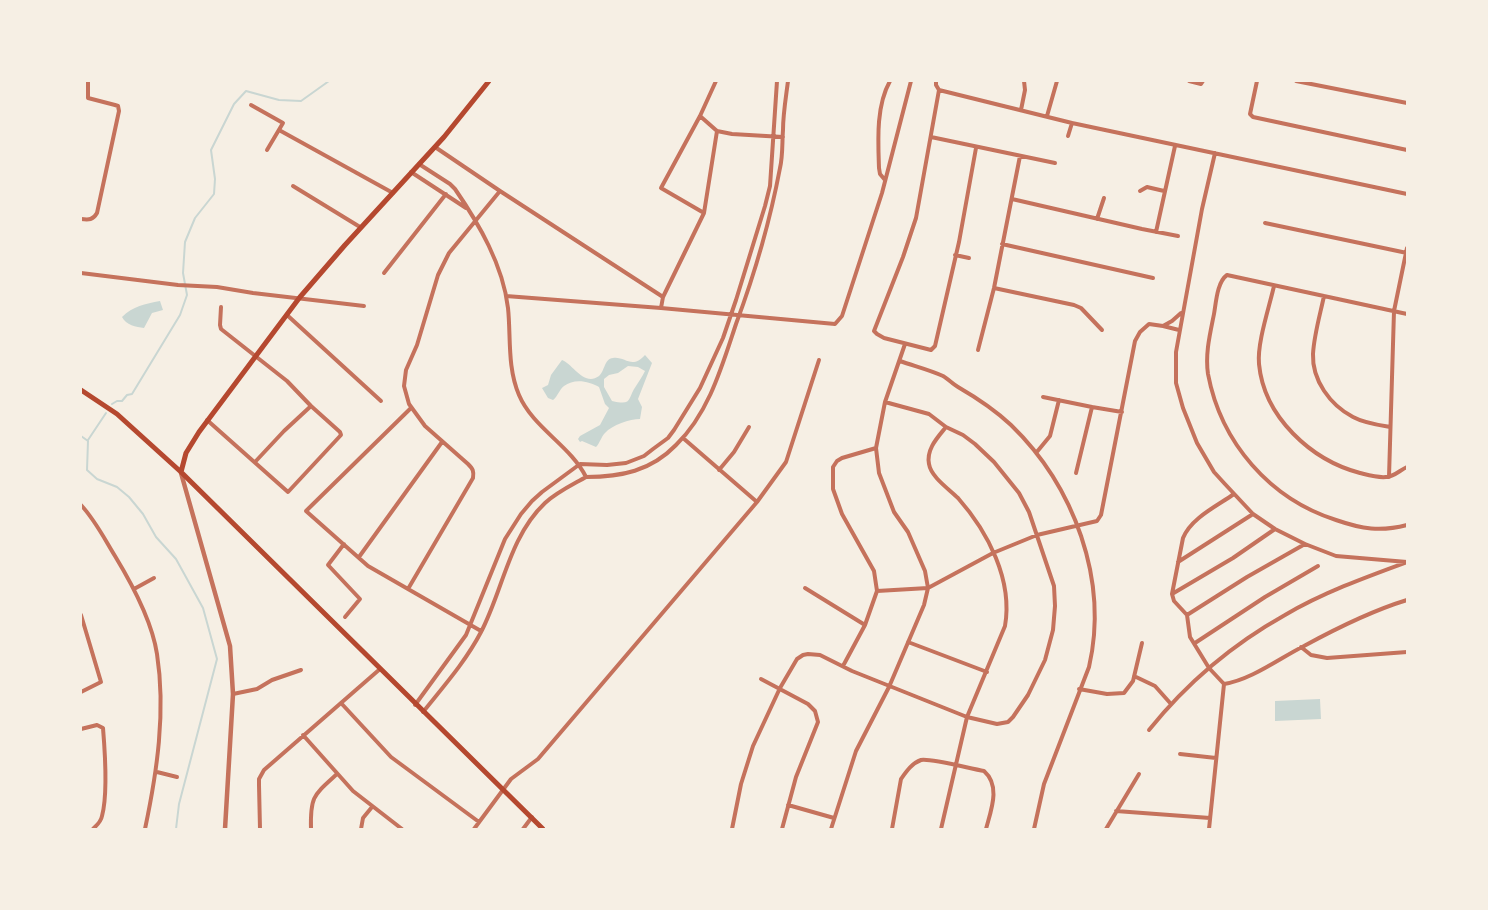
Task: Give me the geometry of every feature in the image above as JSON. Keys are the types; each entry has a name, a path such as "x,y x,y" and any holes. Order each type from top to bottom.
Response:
{"main road":[{"path":"181,472 186,453 207,420 300,297 360,227 435,146 489,81"},
{"path":"81,390 117,414 181,472 543,829"}],"street":[{"path":"81,219 95,218 97,213 119,111 118,106 115,104 88,98 88,81"},
{"path":"704,214 661,188 700,116 716,81"},
{"path":"415,704 466,635 505,539 521,514 542,492 580,464 608,466 626,463 644,456 668,438 700,388 717,352 731,315 770,186 778,81"},
{"path":"423,712 458,667 481,631 517,541 530,521 546,502 586,477 608,477 637,471 664,456 682,438 707,402 724,365 772,213 781,166 788,81"},
{"path":"885,180 878,168 877,127 890,81"},
{"path":"506,296 835,324 842,316 885,180 911,81"},
{"path":"936,81 939,90 916,218 874,331 884,338 931,350 934,346 955,255 976,148"},
{"path":"1021,110 1025,90 1024,81"},
{"path":"1047,116 1057,81"},
{"path":"1189,81 1202,82"},
{"path":"1257,81 1250,114 1253,116 1407,150"},
{"path":"1296,81 1407,103"},
{"path":"939,90 1175,146 1407,194"},
{"path":"251,105 283,123 268,150"},
{"path":"700,116 717,131 732,134 783,137"},
{"path":"1068,136 1072,123"},
{"path":"279,130 393,193"},
{"path":"661,308 663,297 704,214 717,131"},
{"path":"930,137 1054,163"},
{"path":"435,146 500,191 663,297"},
{"path":"1156,232 1175,146"},
{"path":"1215,154 1202,209 1176,352 1176,383 1189,428 1214,472 1253,514 1275,529 1305,544 1336,556 1407,562"},
{"path":"978,350 994,288 1020,156"},
{"path":"419,164 455,189 475,221 493,257 506,296 512,369 523,404 535,420 580,464 586,477"},
{"path":"411,172 468,210"},
{"path":"293,186 360,227"},
{"path":"1140,191 1147,187 1164,191"},
{"path":"408,590 473,478 473,469 425,426 408,404 404,386 406,370 420,336 438,275 449,253 500,191"},
{"path":"384,273 446,194"},
{"path":"1097,219 1104,198"},
{"path":"1012,199 1178,236"},
{"path":"1265,223 1406,252 1394,311 1389,477"},
{"path":"1002,244 1152,278"},
{"path":"955,255 969,258"},
{"path":"81,273 178,286 217,287 364,306"},
{"path":"1407,314 1229,275 1225,276 1221,282 1208,342 1207,361 1211,384 1220,412 1240,450 1259,474 1278,491 1316,513 1342,522 1376,529 1389,529 1407,525"},
{"path":"1274,286 1260,348 1259,362 1266,392 1276,412 1295,435 1310,449 1330,463 1363,474 1389,477 1407,467"},
{"path":"994,288 1074,305 1081,308 1102,330"},
{"path":"1324,296 1313,354 1314,367 1322,388 1338,406 1353,417 1369,423 1390,427"},
{"path":"207,420 288,492 341,435 287,381 220,328 221,307"},
{"path":"1163,326 1182,312"},
{"path":"287,315 381,401"},
{"path":"877,591 928,588 993,553 1037,535 1097,521 1100,515 1137,336 1151,324 1179,330"},
{"path":"831,829 856,751 889,687 924,605 928,588 921,561 908,532 894,512 882,483 876,448 885,402 905,344"},
{"path":"474,829 511,779 538,759 757,502 786,462 819,360"},
{"path":"900,361 944,377 984,403 1010,424 1036,453 1057,482 1078,525 1089,566 1095,614 1093,650 1089,666 1044,784 1034,829"},
{"path":"1044,396 1122,412"},
{"path":"1036,453 1050,436 1059,400"},
{"path":"732,829 741,784 753,746 780,688 797,659 808,654 820,655 889,687 967,717 990,724 997,724 1008,722 1028,695 1052,640 1055,606 1054,586 1029,512 1018,493 994,462 963,435 946,427 929,414 885,402"},
{"path":"254,462 311,406"},
{"path":"1076,473 1092,407"},
{"path":"412,408 306,511 368,566 481,631"},
{"path":"720,470 734,452 749,427"},
{"path":"942,829 967,717 1006,626 1008,612 1006,590 993,553 971,514 934,474 929,465 929,456 933,444 946,427"},
{"path":"682,438 757,502"},
{"path":"359,557 442,442"},
{"path":"844,666 865,625 877,591 874,571 842,514 833,489 832,467 837,461 876,448"},
{"path":"181,472 188,503 200,537 228,635 233,694 225,829"},
{"path":"1209,829 1224,684 1209,668 1190,636 1187,616 1174,601 1172,594 1185,532 1197,520 1234,494"},
{"path":"81,505 97,526 134,588 153,637 157,653 160,704 157,772 145,829"},
{"path":"1178,562 1253,514"},
{"path":"1172,594 1234,558 1275,529"},
{"path":"344,544 328,565 360,599 345,617"},
{"path":"1187,616 1240,581 1305,544"},
{"path":"1149,730 1172,704 1209,668 1232,650 1285,615 1364,578 1407,562"},
{"path":"1195,643 1318,566"},
{"path":"134,588 154,578"},
{"path":"805,588 865,625"},
{"path":"1224,684 1259,670 1360,618 1407,600"},
{"path":"81,615 101,682 81,692"},
{"path":"908,642 987,672"},
{"path":"1080,689 1107,694 1124,693 1134,676 1142,643"},
{"path":"1301,647 1311,655 1327,658 1407,652"},
{"path":"260,829 259,785 262,772 380,669"},
{"path":"233,694 257,690 272,680 301,670"},
{"path":"1134,676 1155,686 1172,704"},
{"path":"761,679 808,704 815,711 818,722 796,777 782,829"},
{"path":"340,702 391,757 479,822"},
{"path":"81,729 96,725 103,728 105,753 104,807 102,818 93,829"},
{"path":"303,735 353,792 402,829"},
{"path":"1180,754 1216,758"},
{"path":"892,829 902,779 913,765 921,760 932,760 984,771 990,776 994,795 986,829"},
{"path":"157,772 177,776"},
{"path":"311,829 312,802 320,788 337,774"},
{"path":"1106,829 1139,774"},
{"path":"788,806 834,818"},
{"path":"361,829 363,818 372,807"},
{"path":"1116,811 1210,818"},
{"path":"523,829 532,817"}],"shaded area":[{"path":"160,301 163,310 152,313 144,328 129,324 122,317 144,304"},
{"path":"645,355 652,363 638,399 642,407 640,419 626,421 612,427 596,447 582,441 580,442 578,439 580,436 600,425 609,408 605,404 599,387 586,382 572,382 562,388 553,400 548,398 542,388 548,385 551,375 562,360 584,377 594,379 599,376 610,359 617,358 636,362","holes":["628,366 638,367 645,371 628,400 623,403 612,401 604,387 604,379"]},
{"path":"1320,699 1321,719 1275,721 1275,701"}],"waterway":[{"path":"112,404 122,401 127,395 132,394 180,315 187,295 183,273 185,242 195,218 214,194 215,179 211,150 234,104 246,91 279,100 301,101 329,81"},
{"path":"88,440 106,413"},
{"path":"81,436 88,441 87,470 97,479 117,487 129,497 143,514 156,537 176,559 203,608 217,659 179,804 176,829"}]}
